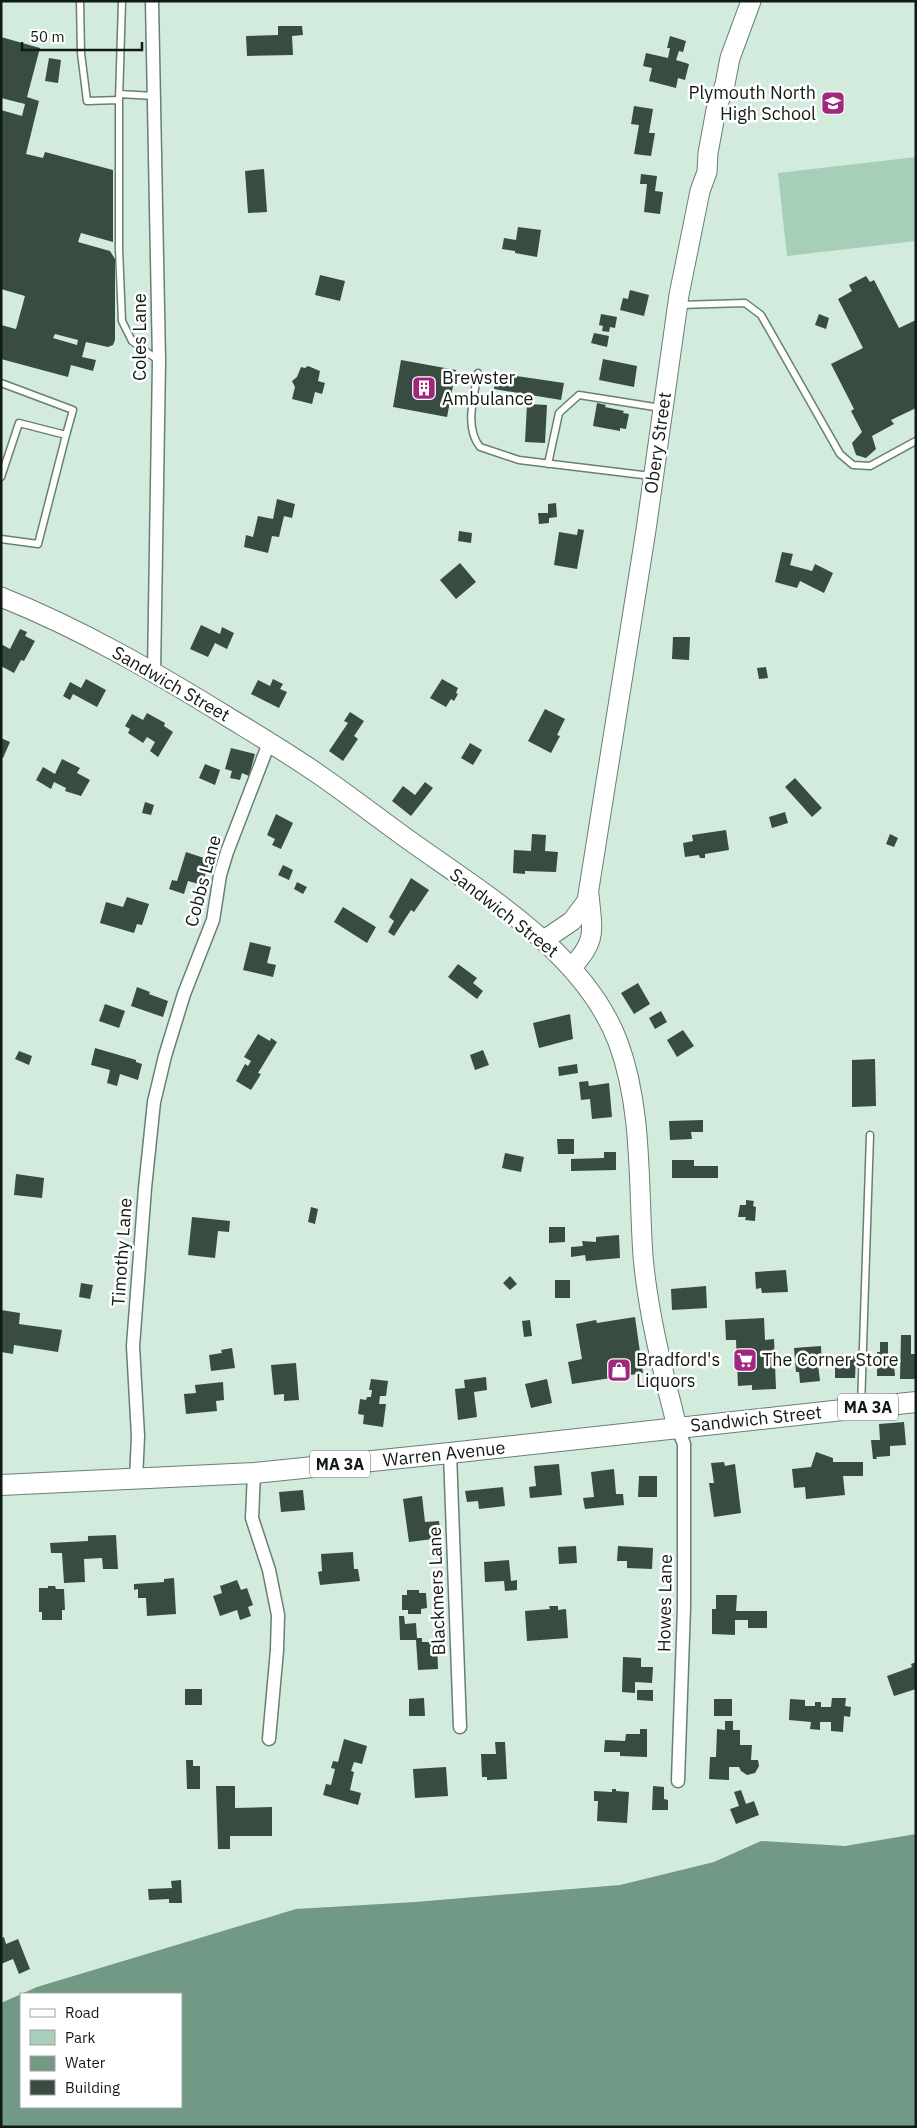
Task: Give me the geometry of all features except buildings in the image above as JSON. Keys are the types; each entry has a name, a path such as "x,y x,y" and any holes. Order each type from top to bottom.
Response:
{"main road":[{"name":"Obery Street","path":"544,940 577,916 587,901 653,476 677,305 700,191 707,172 708,153 716,110 725,84 730,58 742,31 751,1"},
{"name":"Sandwich Street","path":"1,597 70,627 154,673 269,742 348,795 513,915 544,940 570,968 608,1020 628,1077 636,1130 644,1258 648,1289 658,1349 677,1427 916,1402"},
{"name":"Obery Street","path":"570,968 589,945 592,930 589,891"},
{"name":"Warren Avenue","path":"1,1486 254,1473 450,1454 677,1427"}],"street":[{"name":"Coles Lane","path":"152,1 159,360 154,673"},
{"name":"Cobbs Lane","path":"173,1030 190,975 213,920 220,874 227,852 269,742"},
{"name":"Timothy Lane","path":"136,1480 138,1436 133,1346 141,1232 154,1102 173,1030"},
{"name":"Howes Lane","path":"677,1427 684,1444 684,1588 678,1781"},
{"name":"Blackmers Lane","path":"450,1454 460,1727"},
{"path":"254,1473 252,1518 269,1570 278,1615 277,1650 269,1739"}],"lane":[{"path":"80,1 81,53 86,101 119,97 154,96"},
{"path":"122,1 119,97 119,249 122,321 132,341 159,360"},
{"path":"677,305 745,303 760,315 840,454 853,465 870,466 916,441"},
{"path":"478,373 471,419 475,442 480,447 519,460 653,476"},
{"path":"1,383 73,410 38,544 1,539"},
{"path":"548,464 559,413 579,394 662,409"},
{"path":"1,477 19,423 66,435"},
{"path":"861,1408 870,1135"}],"green space":[{"path":"916,157 916,241 787,256 778,173"}],"water":[{"path":"916,1834 916,2127 1,2127 1,2003 20,1994 20,2108 182,2108 182,1993 23,1993 37,1987 296,1909 415,1902 620,1885 714,1862 761,1841 845,1846"}],"place":[{"name":"Plymouth North High School","path":"833,103"},
{"name":"Brewster Ambulance","path":"424,388"},
{"name":"The Corner Store","path":"745,1360"},
{"name":"Bradford's Liquors","path":"619,1370"}]}
